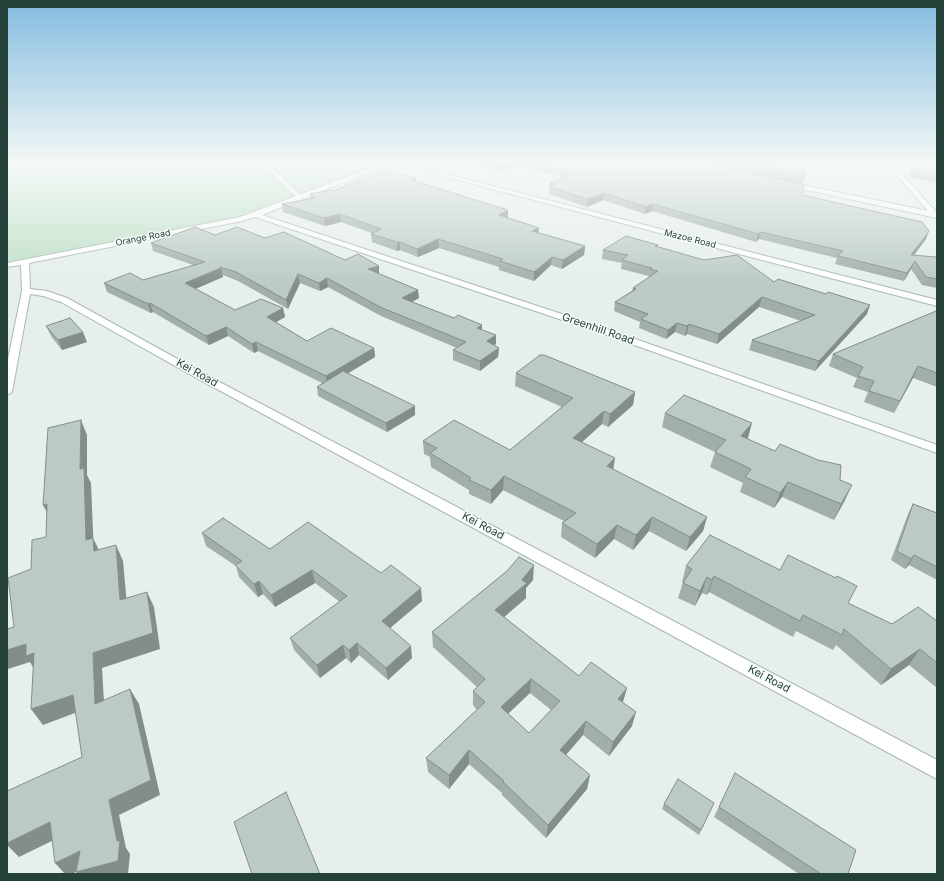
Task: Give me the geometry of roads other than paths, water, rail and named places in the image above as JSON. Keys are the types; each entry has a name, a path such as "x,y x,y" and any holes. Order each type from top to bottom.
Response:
{"street":[{"name":"Orange Road","path":"7,265 256,215 284,204"},
{"name":"Mazoe Road","path":"555,204 937,303"},
{"path":"881,204 936,216"},
{"path":"925,204 936,216"},
{"name":"Greenhill Road","path":"256,215 598,329 937,449"},
{"path":"7,392 26,291 25,261"},
{"name":"Kei Road","path":"26,291 44,293 64,300 208,380 937,770"}]}
